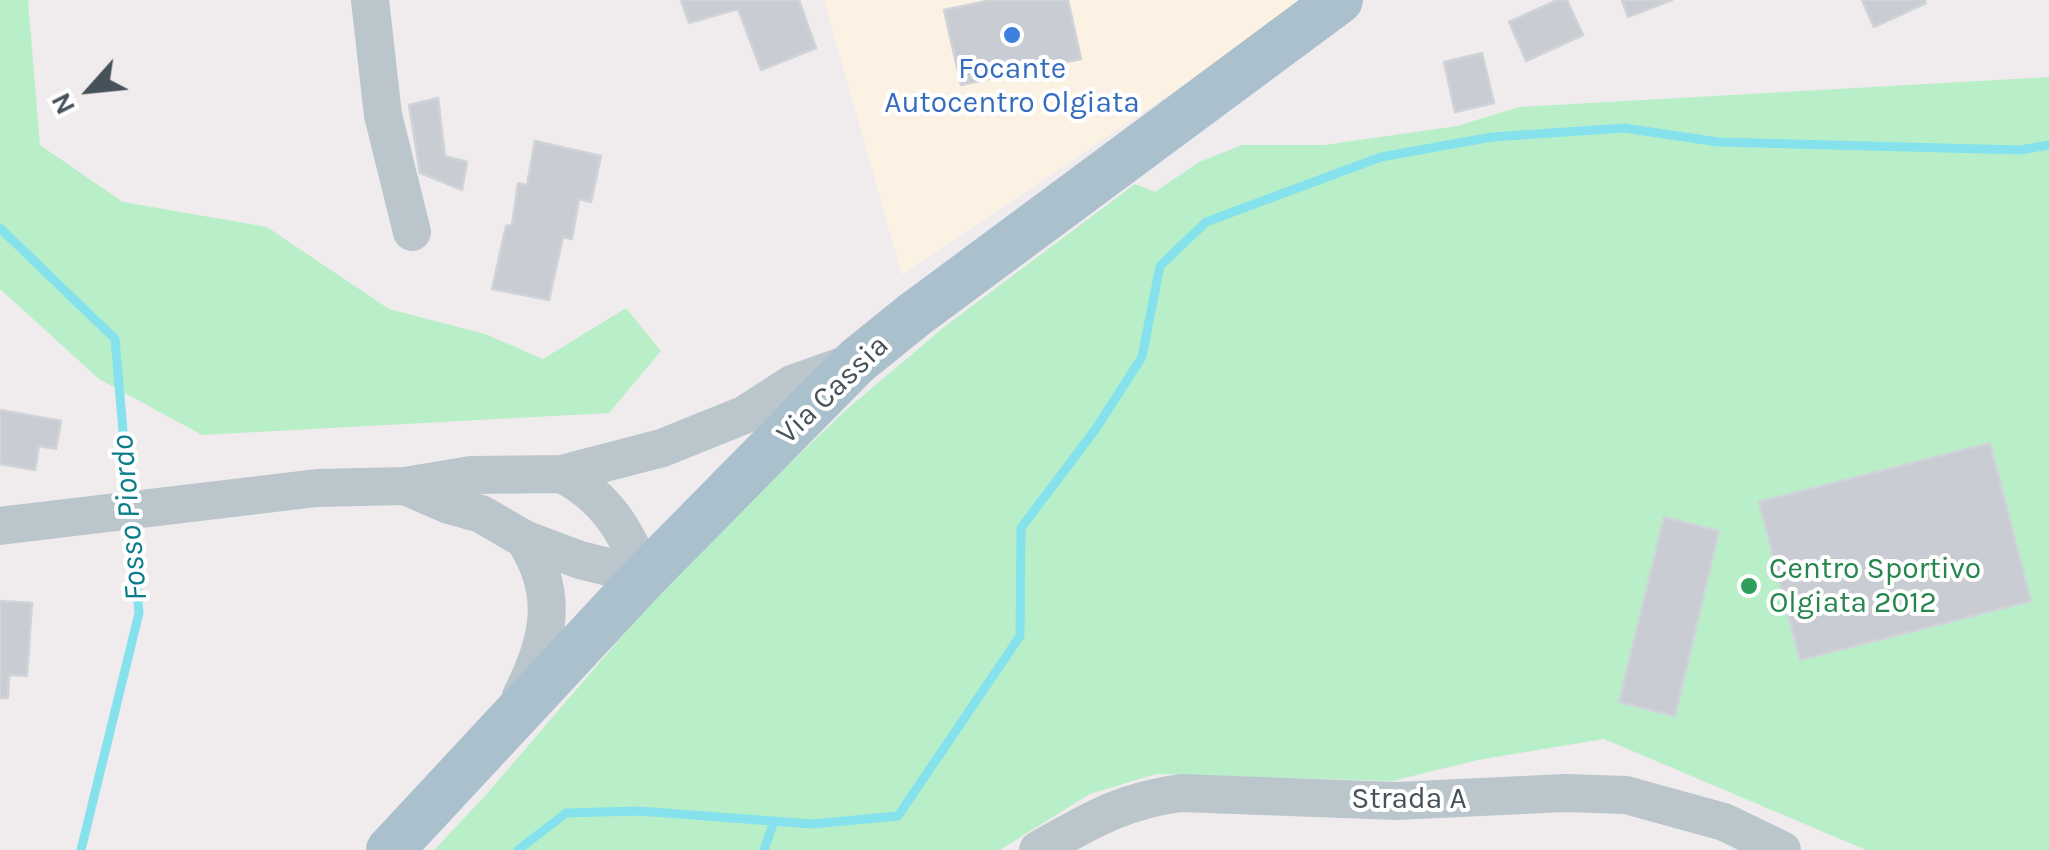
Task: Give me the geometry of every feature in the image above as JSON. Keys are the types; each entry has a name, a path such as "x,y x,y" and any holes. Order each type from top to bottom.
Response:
{"main road":[{"name":"Via Cassia","path":"390,850 645,576 857,361 1338,0"}],"street":[{"path":"370,0 383,115 412,232"},
{"path":"0,526 317,488 404,486 471,475 562,474 662,448 744,415 792,384 857,361"},
{"path":"562,474 584,486 614,514 645,576"},
{"path":"404,486 481,514 524,539 597,566 645,576"},
{"path":"489,745 522,695 544,646 547,603 534,554 524,539"},
{"name":"Strada A","path":"1038,850 1113,808 1146,797 1181,793 1397,801 1565,793 1626,795 1708,816 1782,850"}],"shaded area":[{"path":"824,0 1309,0 902,275"}],"green space":[{"path":"0,0 28,0 40,145 123,202 267,227 389,309 485,334 543,359 626,308 661,351 609,413 202,435 99,379 0,289"},
{"path":"2049,77 2049,850 1866,850 1604,739 1478,760 1392,781 1156,774 1090,794 1000,850 434,850 685,563 846,410 944,327 1135,184 1155,192 1199,162 1242,145 1324,145 1457,126 1519,107"}],"building":[{"path":"681,0 799,0 816,48 761,70 738,9 689,23"},
{"name":"Focante Autocentro Olgiata","path":"991,0 1068,0 1081,59 961,85 944,10"},
{"path":"1557,0 1567,0 1583,35 1526,61 1509,22"},
{"path":"1622,0 1672,0 1628,17"},
{"path":"1862,0 1925,0 1926,3 1874,27"},
{"path":"1482,53 1494,103 1455,112 1444,62"},
{"path":"438,98 445,156 467,162 462,190 420,173 409,105"},
{"path":"535,141 601,156 591,202 579,199 572,239 563,237 549,300 492,289 506,226 512,225 518,183 527,185"},
{"path":"0,410 61,421 56,449 39,446 35,470 0,464"},
{"path":"1990,443 2031,601 1800,660 1759,502"},
{"path":"1664,517 1719,531 1675,716 1619,702"},
{"path":"0,601 32,603 27,676 9,675 8,698 0,698"}],"waterway":[{"path":"518,850 566,813 639,811 812,824 898,816 1020,636 1021,528 1095,430 1142,357 1160,266 1206,222 1381,157 1492,137 1624,128 1718,142 2020,150 2049,145"},
{"name":"Fosso Piordo","path":"0,228 115,339 129,500"},
{"name":"Fosso Piordo","path":"81,850 139,613 131,520"},
{"path":"764,850 774,821"}],"place":[{"name":"Focante Autocentro Olgiata","path":"1012,35"},
{"name":"Centro Sportivo Olgiata 2012","path":"1749,586"}]}
